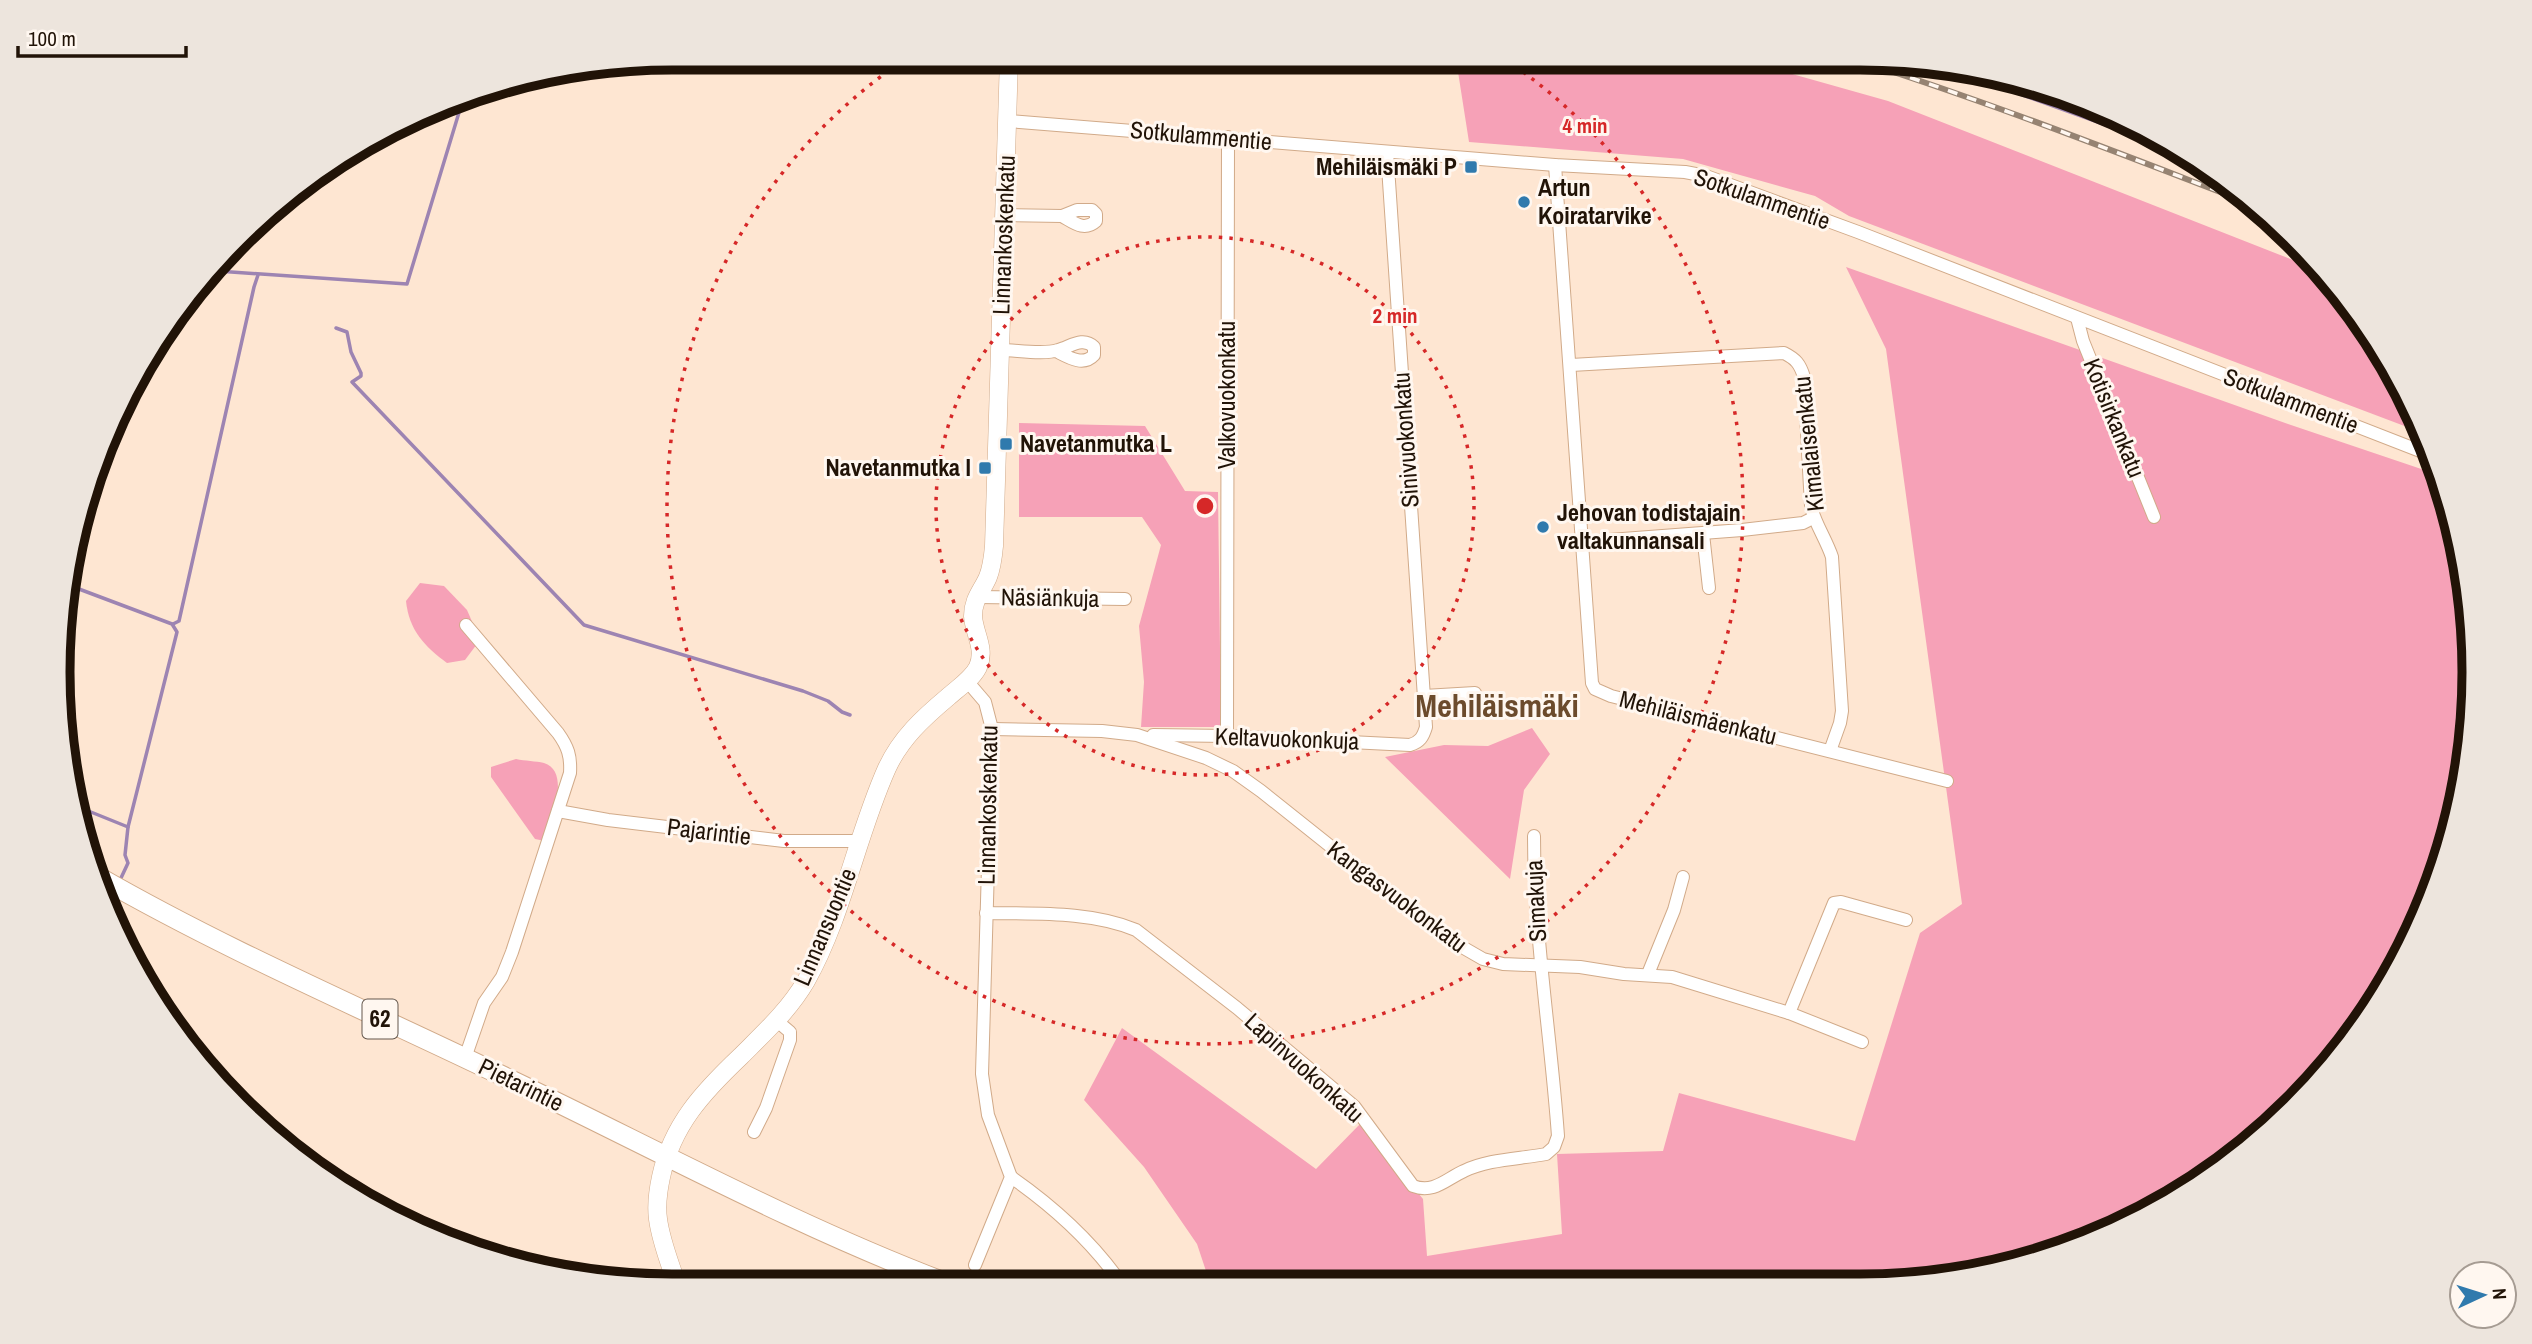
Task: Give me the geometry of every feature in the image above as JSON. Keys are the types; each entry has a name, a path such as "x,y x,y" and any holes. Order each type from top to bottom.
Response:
{"main road":[{"name":"Pietarintie","path":"108,882 232,949 465,1058 665,1157 814,1228 925,1274"}],"street":[{"name":"Linnankoskenkatu","path":"1009,70 994,554 987,580 976,597 973,616 981,644 981,657 967,681 985,702 992,729 982,1042 984,1095 995,1139 1011,1177"},
{"name":"Sotkulammentie","path":"1007,121 1555,165 1685,172 1706,176 1858,232 2419,451"},
{"name":"Valkovuokonkatu","path":"1227,736 1228,137"},
{"name":"Sinivuokonkatu","path":"1387,152 1426,727"},
{"name":"Mehiläismäenkatu","path":"1555,165 1592,683 1595,689 1623,699 1947,781"},
{"path":"1004,215 1062,216"},
{"name":"Kotisirkankatu","path":"2077,318 2083,341 2154,517"},
{"path":"1001,350 1056,351"},
{"name":"Kimalaisenkatu","path":"1571,365 1784,353 1800,365 1804,377 1813,518 1824,534 1832,556 1842,711 1830,751"},
{"path":"1583,542 1703,534 1803,523 1813,518"},
{"path":"1703,534 1709,588"},
{"name":"Näsiänkuja","path":"976,597 1125,599"},
{"path":"465,1058 484,1003 507,966 558,811 571,759 569,749 542,712 466,625"},
{"name":"Linnansuontie","path":"673,1274 657,1217 657,1200 665,1157 672,1140 705,1092 778,1021 793,1002 817,960 894,753 918,723 967,681"},
{"path":"1424,696 1475,693"},
{"name":"Keltavuokonkuja","path":"1137,735 1227,736 1410,745 1418,742 1426,727"},
{"name":"Kangasvuokonkatu","path":"992,729 1137,735 1181,748 1233,771 1443,936 1483,959 1503,964 1672,977 1789,1013 1862,1042"},
{"name":"Pajarintie","path":"558,811 608,820 784,841 860,841"},
{"name":"Simakuja","path":"1534,836 1539,966"},
{"path":"1648,974 1674,910 1683,877"},
{"path":"1789,1013 1834,903 1841,902 1906,920"},
{"name":"Lapinvuokonkatu","path":"986,913 1100,919 1136,930 1280,1043 1354,1106 1407,1179 1413,1186 1422,1189 1443,1184 1473,1167 1546,1154 1554,1147 1558,1136 1554,1081 1539,966"},
{"path":"754,1132 766,1108 790,1040 790,1032 778,1021"},
{"path":"975,1265 1011,1177 1043,1199 1076,1228 1115,1274"}],"shaded area":[{"path":"1458,70 1778,70 1888,101 2303,264 2361,338 2410,428 1849,216 1815,196 1683,159 1469,142"},
{"path":"1846,267 2427,471 2441,516 2457,593 2462,672 2457,751 2441,828 2416,902 2381,973 2375,982 2370,982 2374,984 2338,1038 2317,1064 2319,1055 2315,1066 2286,1098 2257,1125 2194,1173 2126,1212 2090,1228 2054,1242 1977,1262 1939,1269 1860,1274 1207,1274 1197,1244 1144,1167 1084,1100 1122,1028 1316,1169 1361,1123 1423,1199 1427,1256 1562,1234 1557,1154 1663,1151 1679,1093 1855,1141 1920,933 1962,904 1886,349"},
{"path":"1019,423 1145,426 1185,491 1218,492 1221,727 1141,727 1144,682 1139,626 1161,545 1142,517 1019,517"},
{"path":"420,583 444,586 467,610 480,640 465,660 447,663 425,644 414,629 406,601"},
{"path":"1532,728 1550,754 1524,790 1510,879 1385,757 1444,745 1488,746"},
{"path":"516,759 544,763 552,768 557,776 557,798 545,841 535,839 491,777 491,767"}],"waterway":[{"path":"2003,88 2127,133"},
{"path":"222,271 407,284 460,109"},
{"path":"173,624 179,621 258,275"},
{"path":"336,328 347,332 351,352 361,373 361,376 352,382 584,625 803,691 828,701 850,715"},
{"path":"76,588 172,624 177,632 128,827 125,855 128,863 121,878"},
{"path":"87,810 128,827"}],"railway":[{"path":"1888,71 2006,111 2226,194"}],"place":[{"name":"Mehiläismäki P","path":"1471,167"},
{"name":"Artun Koiratarvike","path":"1524,202"},
{"name":"Navetanmutka L","path":"1006,444"},
{"name":"Navetanmutka I","path":"985,468"},
{"name":"Jehovan todistajain valtakunnansali","path":"1543,527"}],"district":[{"name":"Mehiläismäki","path":"1497,706"}]}
